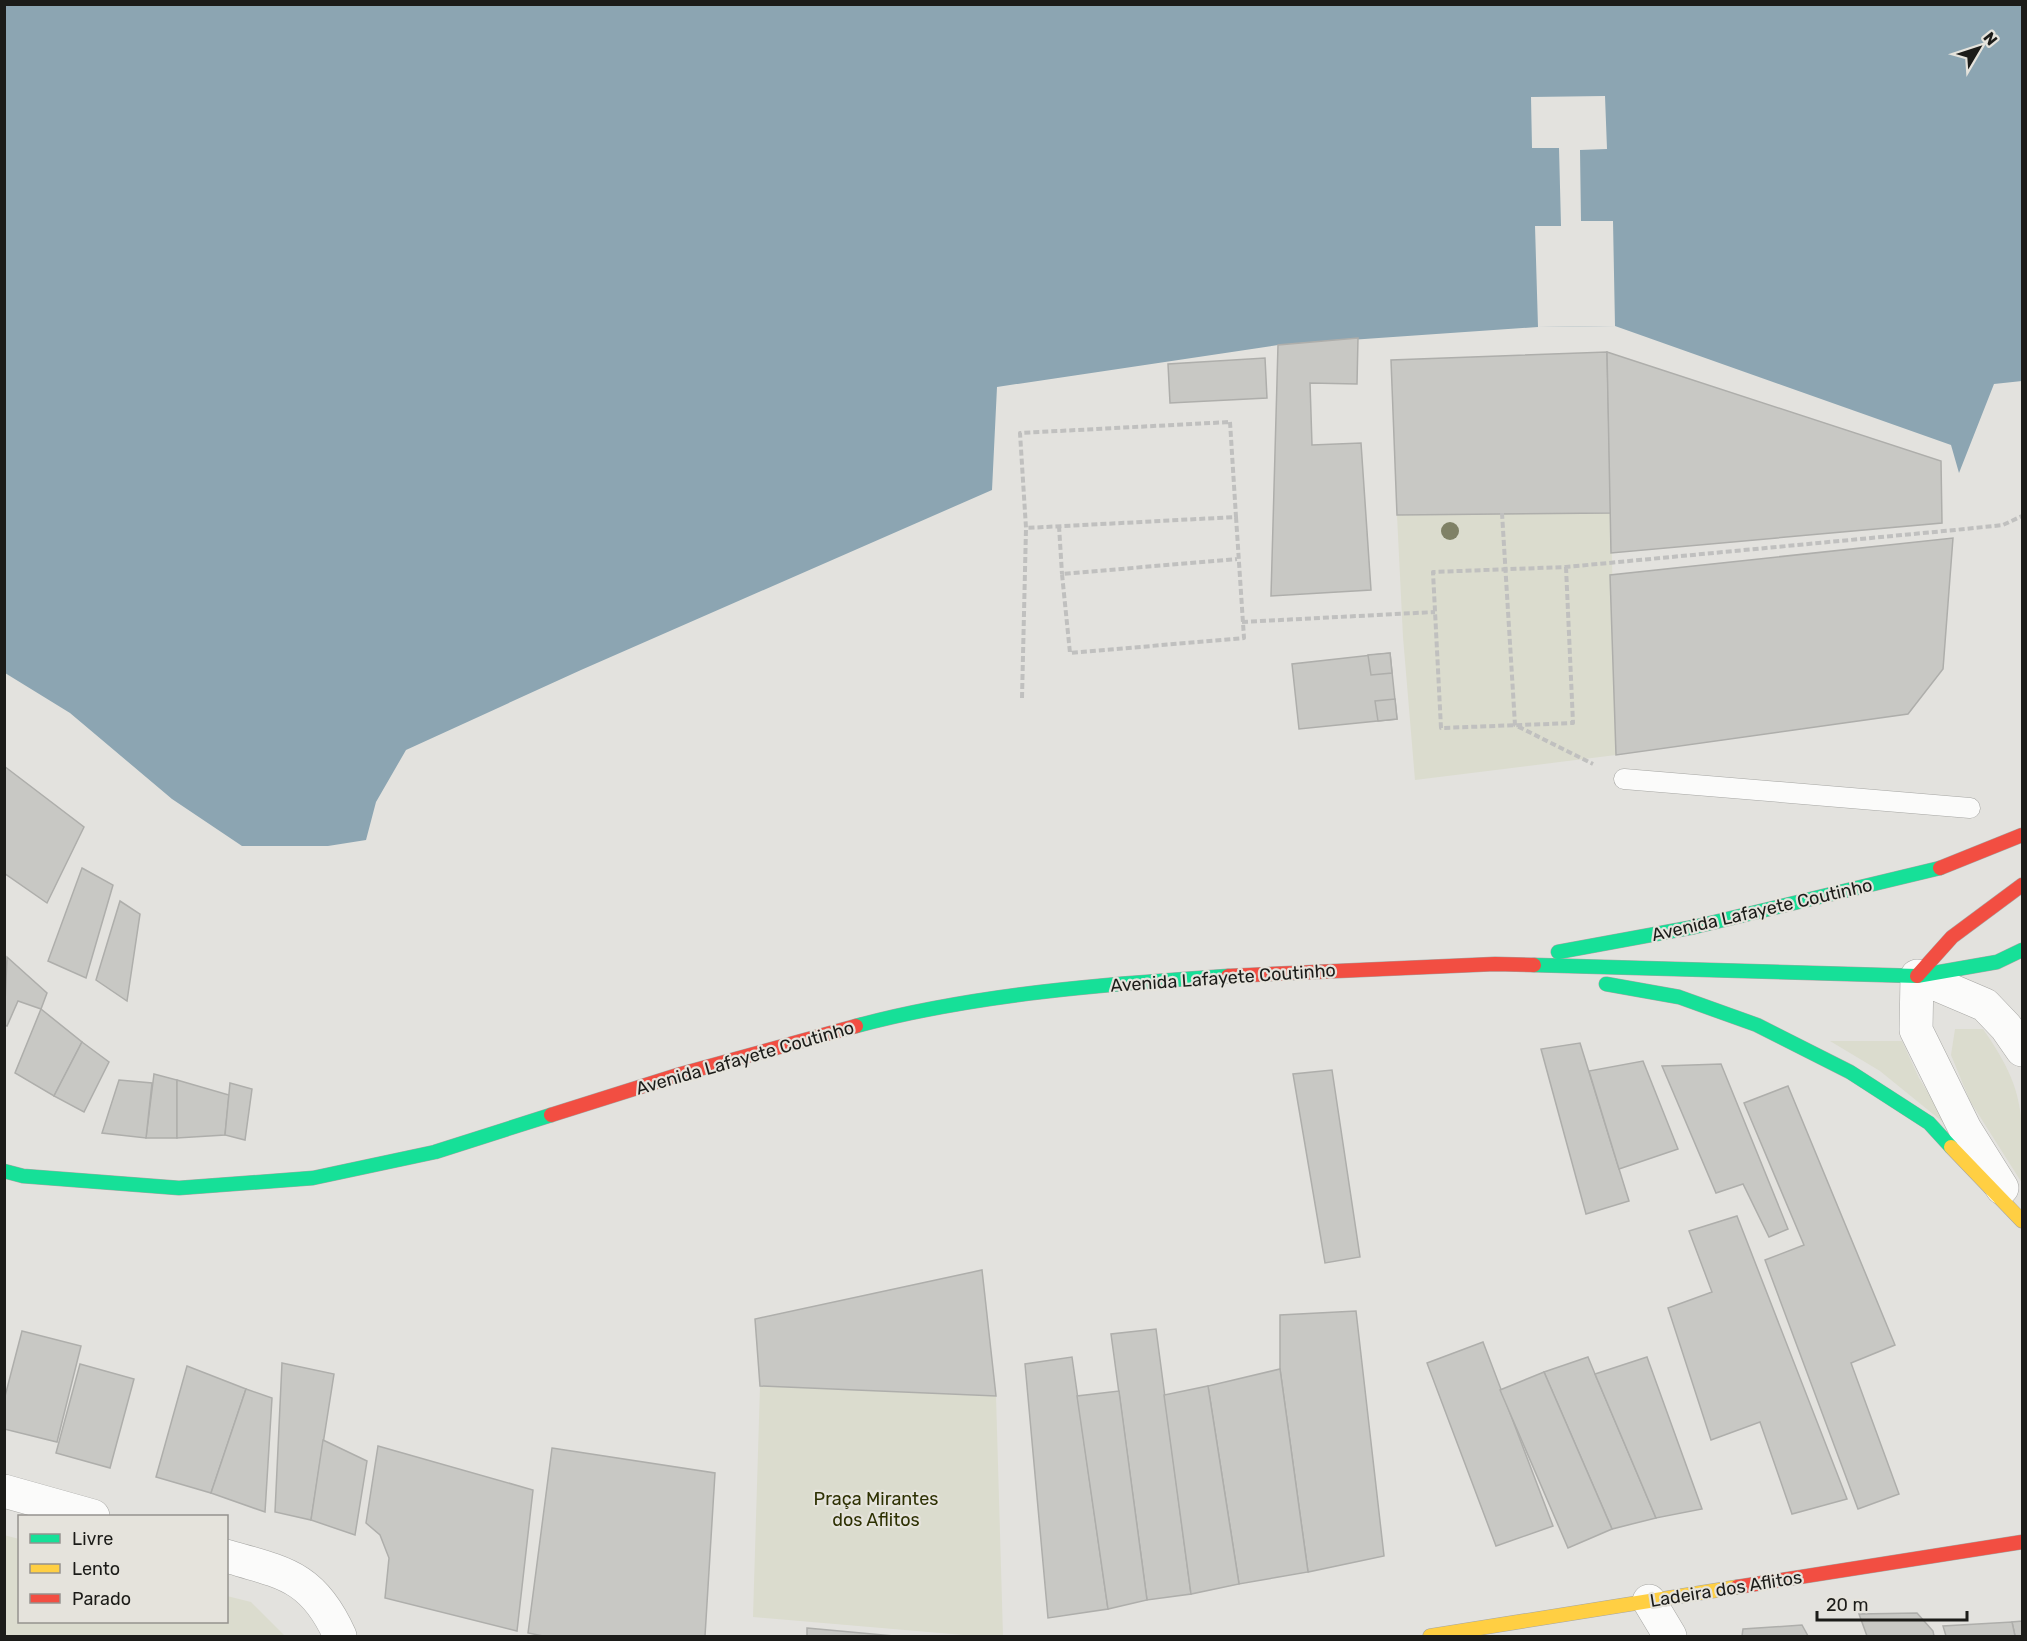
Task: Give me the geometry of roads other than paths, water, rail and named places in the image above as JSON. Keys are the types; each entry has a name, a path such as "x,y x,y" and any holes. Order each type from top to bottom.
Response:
{"main road":[{"name":"Avenida Lafayete Coutinho","path":"1495,964 1694,927 1857,890 1948,866 2022,835"},
{"path":"1917,976 1952,938 2022,885"},
{"name":"Avenida Lafayete Coutinho","path":"4,1171 22,1176 179,1188 314,1178 435,1152 681,1074 878,1020 967,1004 1139,982 1299,971 1495,964 1917,976 1997,962 2022,950"},
{"path":"1495,964 1679,997 1757,1025 1850,1072 1929,1123 2022,1221"},
{"name":"Ladeira dos Aflitos","path":"1430,1636 2022,1542"}],"street":[{"path":"2022,1050 2006,1027 1985,1005 1917,976 1916,1030 1965,1130 2022,1221"},
{"path":"4,1491 89,1515"},
{"path":"228,1557 277,1570 307,1586 328,1610 340,1636"},
{"path":"1649,1601 1670,1636"}],"lane":[{"path":"1624,780 1970,808"}],"water":[{"path":"5,5 2022,5 2022,381 1994,384 1959,473 1951,445 1615,326 1538,327 1278,345 997,387 992,490 581,670 406,750 376,802 366,840 328,846 242,846 172,799 70,713 5,673"}],"park label":[{"name":"Praça Mirantes dos Aflitos","path":"876,1509"}]}
